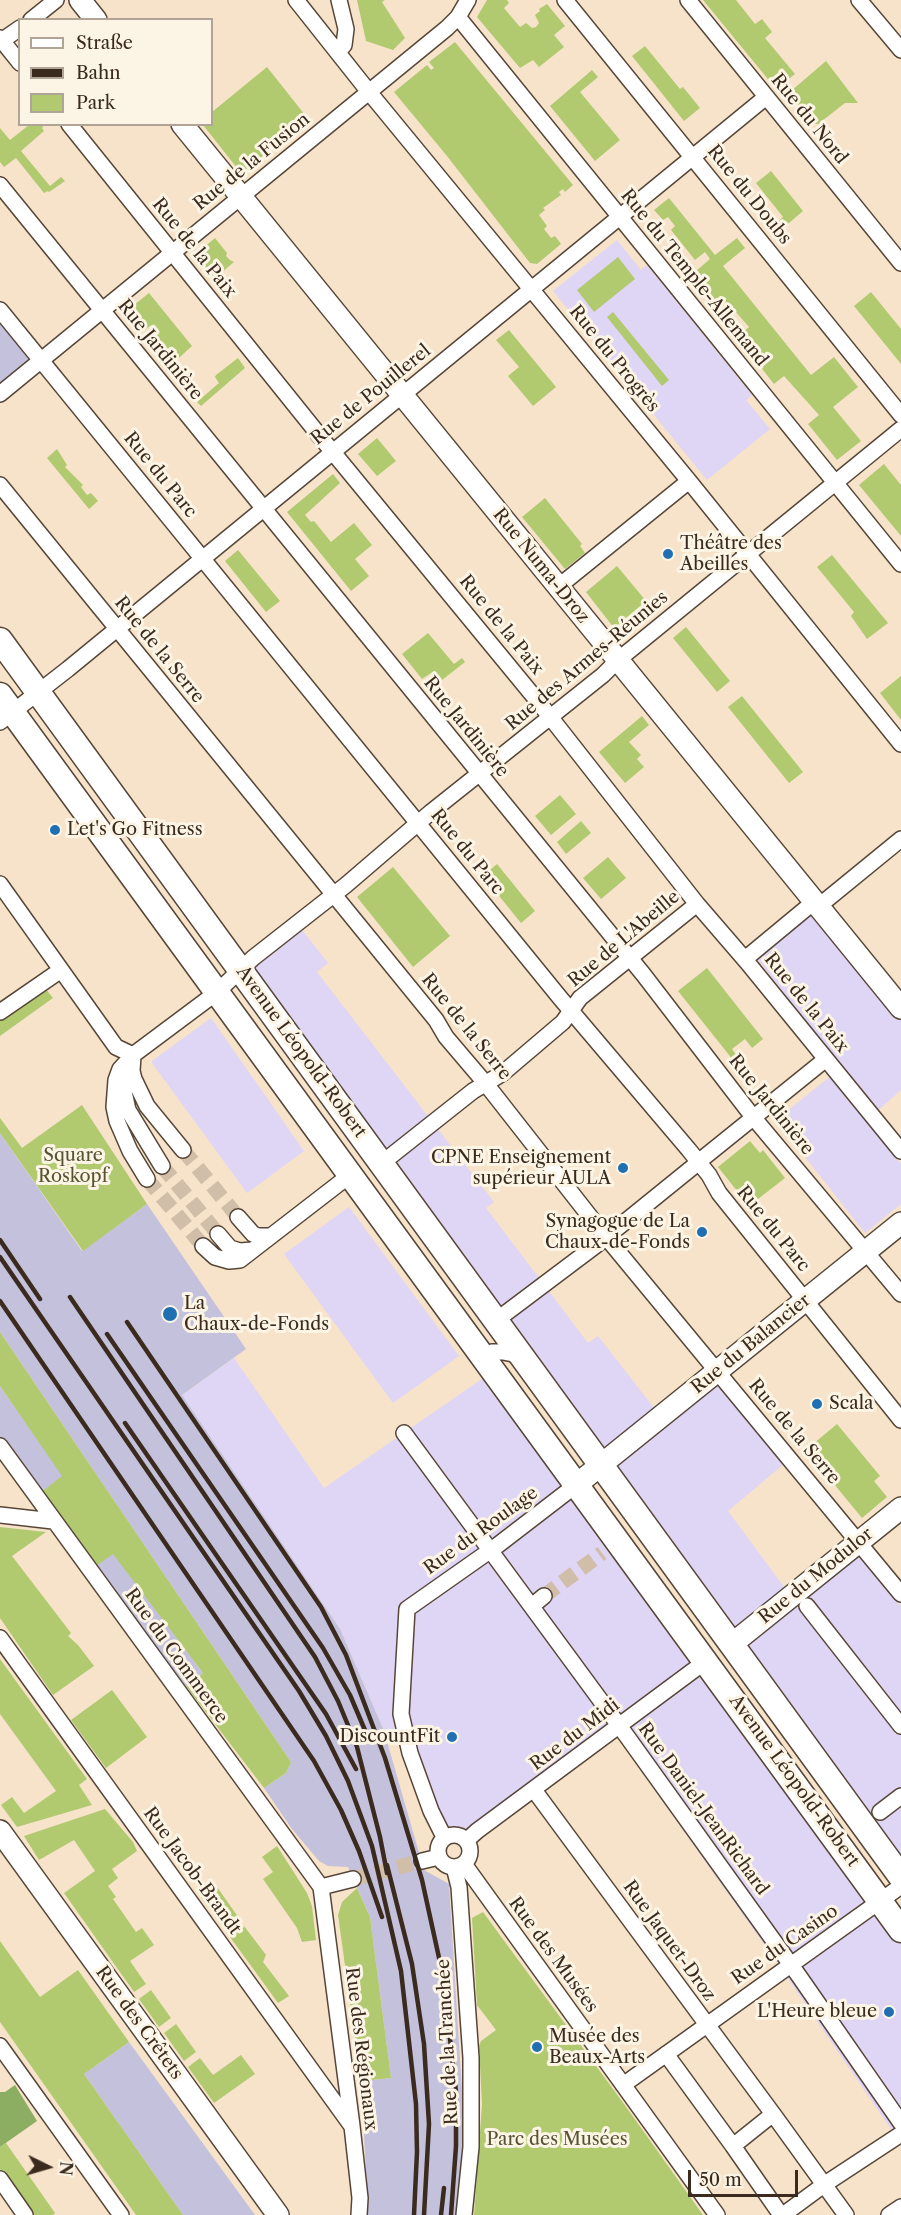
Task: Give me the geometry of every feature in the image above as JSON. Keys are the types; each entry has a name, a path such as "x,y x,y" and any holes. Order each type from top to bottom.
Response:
{"main road":[{"path":"80,0 94,18"},
{"name":"Rue Numa-Droz","path":"184,126 901,1008"},
{"name":"Avenue Léopold-Robert","path":"0,640 901,1877"},
{"name":"Avenue Léopold-Robert","path":"4,710 350,1175 901,1930"},
{"name":"Rue du Balancier","path":"601,1465 901,1223"},
{"path":"576,1485 601,1465"},
{"name":"Rue du Modulor","path":"732,1644 901,1508"},
{"path":"706,1661 732,1644"},
{"name":"Rue des Crêtets","path":"0,1831 278,2215"}],"street":[{"path":"34,18 56,0"},
{"name":"Rue du Progrès","path":"296,0 901,744"},
{"path":"338,52 344,45 346,29 339,0"},
{"name":"Rue de la Fusion","path":"0,394 369,92 458,17 468,0"},
{"name":"Rue du Doubs","path":"565,0 901,415"},
{"name":"Rue du Nord","path":"687,0 901,263"},
{"path":"859,0 901,50"},
{"name":"Rue du Temple-Allemand","path":"458,17 901,564"},
{"path":"18,29 1,41 18,61"},
{"name":"Rue de Pouillerel","path":"4,710 38,692 766,98"},
{"name":"Rue de la Paix","path":"71,126 550,717 697,904 745,959 901,1150"},
{"name":"Rue Jardinière","path":"0,185 630,959 753,1117 901,1294"},
{"name":"Rue du Parc","path":"0,310 571,1011 694,1156 719,1193 901,1420"},
{"name":"Rue des Armes-Réunies","path":"133,1055 216,993 240,968 603,675 618,660 901,429"},
{"path":"558,587 689,481"},
{"name":"Rue de la Serre","path":"0,485 436,1020 446,1037 486,1084 606,1237 901,1594"},
{"path":"745,959 901,839"},
{"path":"0,884 116,1047 133,1055"},
{"name":"Rue de L'Abeille","path":"382,1162 473,1091 502,1073 563,1022 580,998 697,904"},
{"path":"0,1012 61,970"},
{"path":"133,1055 134,1079 147,1106 183,1150"},
{"path":"133,1055 122,1077 124,1099 162,1166"},
{"path":"133,1055 120,1069 116,1080 114,1107 117,1121 130,1151 147,1179"},
{"path":"506,1313 606,1237 826,1059"},
{"path":"203,1246 215,1257 229,1261 240,1260 350,1175"},
{"path":"238,1218 253,1234 271,1236"},
{"path":"218,1234 230,1248 240,1251 253,1250"},
{"path":"483,1357 492,1352 502,1352 513,1354 526,1362"},
{"name":"Rue Daniel-JeanRichard","path":"404,1433 532,1606 790,1964 901,2132"},
{"name":"Rue du Commerce","path":"0,1446 321,1887"},
{"name":"Rue du Roulage","path":"444,1837 431,1811 410,1753 401,1714 407,1609 576,1485"},
{"path":"0,1515 53,1521"},
{"path":"532,1606 544,1596"},
{"path":"807,1606 901,1726"},
{"name":"Rue Jacob-Brandt","path":"0,1638 352,2126"},
{"name":"Rue du Midi","path":"467,1840 706,1661"},
{"name":"Rue Jaquet-Droz","path":"534,1790 846,2215"},
{"path":"880,1812 901,1796"},
{"path":"459,1835 467,1840 470,1845 470,1855 459,1866 445,1864 439,1857 438,1846 444,1837 459,1835"},
{"path":"422,1861 439,1857"},
{"name":"Rue des Musées","path":"459,1866 717,2215"},
{"name":"Rue de la Tranchée","path":"459,1866 471,2058 471,2147 464,2215"},
{"path":"321,1887 353,1879"},
{"path":"882,1901 901,1886"},
{"name":"Rue des Régionaux","path":"321,1887 352,2126 360,2198 359,2215"},
{"name":"Rue du Casino","path":"623,2085 790,1964 882,1901"},
{"path":"0,2046 121,2215"},
{"path":"666,2054 782,2215 901,2132"},
{"path":"733,2146 773,2114"},
{"path":"0,2179 26,2215"},
{"path":"890,2215 901,2207"}],"shaded area":[{"path":"617,240 641,270 647,265 752,395 746,400 770,429 707,480 553,291"},
{"path":"0,317 36,360 0,389"},
{"path":"812,913 901,1020 901,1090 866,1121 901,1164 901,1204 865,1233 776,1120 842,1067 757,959"},
{"path":"302,930 328,963 317,972 494,1202 486,1208 588,1343 598,1336 665,1422 719,1380 785,1463 728,1511 795,1602 859,1555 901,1606 901,1877 252,970"},
{"path":"211,1018 304,1151 247,1193 152,1063"},
{"path":"0,1133 82,1251 147,1204 246,1349 182,1395 340,1629 384,1731 424,1870 449,1884 463,2107 457,2215 366,2215 367,2190 361,2081 391,2078 370,1917 348,1867 328,1866 319,1861 292,1829 264,1788 286,1773 291,1762 0,1332"},
{"path":"349,1207 459,1356 393,1403 284,1254"},
{"path":"234,1358 324,1488 489,1374 901,1941 901,2144 778,1964 609,1726 467,1834 451,1841 442,1822 411,1728 384,1731 340,1629 182,1395"},
{"path":"0,1386 63,1476 40,1493 0,1438"},
{"path":"113,1553 203,1673 186,1686 95,1567"},
{"path":"129,2042 255,2215 183,2215 84,2074"}],"green space":[{"path":"357,0 385,0 382,2 405,38 393,50 366,41"},
{"path":"487,0 507,0 509,3 504,8 520,27 526,23 532,28 539,23 535,15 547,4 565,26 554,35 564,47 539,67 533,60 520,68 477,17"},
{"path":"703,0 736,0 755,24 762,19 772,32 765,38 795,74 776,89"},
{"path":"455,42 573,185 565,192 563,189 559,192 561,195 543,208 545,210 539,215 547,226 544,229 551,238 555,236 561,244 537,264 530,263 394,92 427,65 431,70 434,68 429,62"},
{"path":"645,46 680,89 683,87 700,108 684,121 632,56"},
{"path":"826,61 858,103 845,103 818,124 814,124 789,95"},
{"path":"267,67 309,120 241,173 204,126 213,126 213,111"},
{"path":"592,70 598,77 580,92 620,140 595,161 550,106"},
{"path":"28,126 43,126 44,131 21,151 50,186 61,177 65,181 44,193 16,158 4,167 0,162 0,128 10,140"},
{"path":"771,171 803,211 776,234 771,228 783,217 756,183"},
{"path":"669,198 715,255 737,238 745,248 723,266 811,375 834,357 858,387 833,407 861,441 837,460 808,424 819,415 784,376 774,384 737,337 749,327 735,311 723,320 689,277 710,259 705,252 695,260 671,230 675,226 668,217 663,220 654,210"},
{"path":"215,238 227,253 226,256 234,262 214,279 195,255"},
{"path":"618,257 635,279 594,312 577,290"},
{"path":"871,292 901,329 901,364 854,306"},
{"path":"149,293 192,346 169,367 148,341 156,334 150,326 141,333 124,313"},
{"path":"613,312 669,380 662,386 607,317"},
{"path":"509,330 556,387 533,406 508,376 519,367 496,340"},
{"path":"238,358 245,368 201,406 197,402 219,383 216,375"},
{"path":"377,438 396,461 377,476 358,454"},
{"path":"57,449 67,465 65,467 83,485 81,487 87,495 91,493 98,501 89,509 47,458"},
{"path":"884,464 901,485 901,536 859,485"},
{"path":"333,474 340,483 305,515 311,522 314,521 331,542 354,523 372,545 355,559 369,576 351,591 287,512"},
{"path":"545,498 582,544 580,546 585,553 565,569 522,517"},
{"path":"238,550 280,601 266,612 225,561"},
{"path":"832,555 888,623 867,639 851,616 854,612 817,567"},
{"path":"617,566 646,601 614,628 586,592"},
{"path":"686,627 730,681 717,692 673,638"},
{"path":"428,633 454,664 462,658 465,662 442,680 434,671 422,679 402,654"},
{"path":"901,676 901,720 880,693"},
{"path":"742,696 803,772 789,783 728,707"},
{"path":"642,716 649,725 629,742 641,755 637,759 644,767 625,783 599,752"},
{"path":"560,795 576,814 551,835 535,816"},
{"path":"581,821 591,833 566,854 557,842"},
{"path":"608,857 626,878 601,899 583,878"},
{"path":"497,864 535,911 521,923 483,876"},
{"path":"393,867 450,936 413,967 357,897"},
{"path":"707,968 763,1039 752,1048 745,1039 732,1049 741,1062 737,1065 678,991"},
{"path":"45,988 53,998 0,1036 0,1020"},
{"name":"Square Roskopf","path":"82,1105 147,1204 83,1251 0,1133 0,1118 22,1148"},
{"path":"750,1141 760,1153 763,1150 785,1178 749,1206 718,1167"},
{"path":"0,1332 291,1762 286,1773 264,1788 186,1686 203,1673 113,1554 95,1567 40,1493 62,1476 0,1386"},
{"path":"837,1424 880,1476 874,1481 887,1497 862,1518 806,1450"},
{"path":"0,1527 46,1532 12,1556 71,1633 68,1636 94,1666 53,1695 0,1618"},
{"path":"0,1659 87,1779 79,1785 92,1805 17,1827 1,1805 12,1797 24,1813 56,1791 0,1714"},
{"path":"112,1690 147,1737 106,1768 71,1720"},
{"path":"105,1809 133,1842 137,1851 112,1869 118,1878 108,1886 116,1897 113,1899 136,1932 142,1928 154,1945 130,1961 146,1984 134,1992 64,1893 95,1871 74,1840 39,1860 24,1836"},
{"path":"277,1846 307,1893 312,1906 316,1940 302,1942 297,1928 263,1879 273,1872 262,1857"},
{"path":"217,1887 241,1921 226,1931 201,1897"},
{"path":"357,1888 370,1917 391,2078 361,2081 338,1915 342,1902"},
{"name":"Parc des Musées","path":"483,1912 703,2215 474,2215 482,2104 479,2046 481,2041 496,2030 477,2005 472,1918"},
{"path":"244,1926 266,1955 263,1962 289,1996 278,2003 230,1937"},
{"path":"0,1941 40,1997 78,1970 129,2042 84,2074 183,2215 136,2215 0,2022"},
{"path":"151,1990 171,2018 159,2027 139,1999"},
{"path":"176,2024 196,2052 184,2061 164,2033"},
{"path":"241,2055 255,2074 214,2103 188,2067 200,2058 213,2075"},
{"path":"15,2085 37,2121 0,2147 0,2092 5,2092"},
{"path":"6,2143 55,2213 53,2215 33,2215 0,2169 0,2147"}],"tunnel":[{"path":"183,1150 238,1217"},
{"path":"162,1166 218,1234"},
{"path":"147,1179 203,1246"},
{"path":"544,1596 602,1553"},
{"path":"353,1879 422,1861"}],"railway":[{"path":"0,1240 40,1299"},
{"path":"0,1257 299,1691 326,1736 348,1781 372,1846 401,1971 416,2104 417,2152 414,2215"},
{"path":"70,1297 315,1657 338,1701 357,1747 387,1873"},
{"path":"0,1301 314,1761 341,1810 359,1851 382,1917"},
{"path":"127,1322 321,1607 346,1655 385,1758 422,1880 443,1976 456,2092 456,2146 451,2215"},
{"path":"107,1334 323,1648 350,1695 370,1742"},
{"path":"125,1423 326,1714 356,1769"},
{"path":"387,1865 412,1964 424,2044 429,2124 424,2215"},
{"path":"441,2215 444,2188"}],"place":[{"name":"Théâtre des Abeilles","path":"668,554"},
{"name":"Let's Go Fitness","path":"55,830"},
{"name":"CPNE Enseignement supérieur AULA","path":"623,1168"},
{"name":"Synagogue de La Chaux-de-Fonds","path":"702,1232"},
{"name":"La Chaux-de-Fonds","path":"170,1314"},
{"name":"Scala","path":"817,1404"},
{"name":"DiscountFit","path":"452,1737"},
{"name":"L'Heure bleue","path":"889,2012"},
{"name":"Musée des Beaux-Arts","path":"537,2047"}]}
